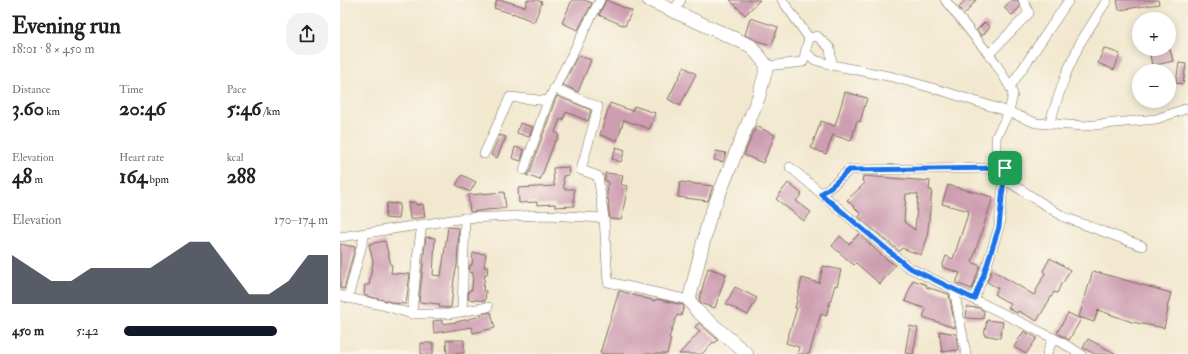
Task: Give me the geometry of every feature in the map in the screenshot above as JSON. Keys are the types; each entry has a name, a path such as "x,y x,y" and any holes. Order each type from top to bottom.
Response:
{"main road":[{"path":"649,0 751,46 767,66 759,96 709,219 689,300 697,311 747,354"}],"street":[{"path":"524,170 548,101 600,0"},
{"path":"673,11 681,0"},
{"path":"782,0 809,38"},
{"path":"945,0 995,62 1013,94 1009,112 996,137 996,157 1005,168 999,227 985,271 974,299"},
{"path":"989,54 1029,13 1023,0"},
{"path":"1010,87 1069,0"},
{"path":"1049,124 1066,74 1080,43 1107,0"},
{"path":"809,38 817,36 830,48 832,65"},
{"path":"767,66 803,62 809,38"},
{"path":"805,52 815,60 832,65 893,77 943,91 1009,112 1036,123 1084,126 1156,119 1188,108"},
{"path":"554,88 598,107 581,170 598,176 604,218 608,282 689,300"},
{"path":"484,154 510,97 548,101"},
{"path":"790,167 908,267 1052,338 1081,354"},
{"path":"821,194 849,170 1005,168"},
{"path":"1004,180 1064,217 1142,246"},
{"path":"340,237 465,218 546,215 604,218"},
{"path":"462,312 465,218"},
{"path":"412,314 417,258 422,225"},
{"path":"365,233 344,296 412,314 448,314 488,307"},
{"path":"954,289 966,354"},
{"path":"1047,354 1052,338"}],"building":[{"path":"497,0 502,0 525,7 527,0 537,0 542,2 534,22 513,13 494,8"},
{"path":"572,0 584,0 592,3 578,30 562,23"},
{"path":"606,0 632,11 625,26 599,15"},
{"path":"730,0 760,0 745,15"},
{"path":"965,0 976,0 965,14 959,8"},
{"path":"1011,0 1017,0 1020,7 1012,15 1004,8"},
{"path":"1117,0 1158,0 1159,4 1119,10"},
{"path":"750,18 778,27 772,45 757,41 745,35"},
{"path":"985,22 990,27 982,36 977,30"},
{"path":"1104,48 1120,54 1114,70 1098,63"},
{"path":"578,55 591,60 578,92 563,85"},
{"path":"1150,56 1172,56 1173,61 1160,64 1152,64"},
{"path":"1179,63 1186,64 1183,84 1176,83"},
{"path":"684,67 696,74 680,106 668,99"},
{"path":"845,92 867,98 860,122 857,121 851,141 833,135 826,154 811,148 821,121 835,126"},
{"path":"557,96 591,110 588,121 566,112 563,120 560,119 555,132 559,134 557,141 555,141 540,180 526,175 530,172"},
{"path":"610,103 632,111 634,106 655,113 650,129 624,120 617,141 600,135"},
{"path":"520,123 533,127 529,137 517,133"},
{"path":"756,126 775,135 763,163 744,155"},
{"path":"500,135 506,137 497,158 491,155"},
{"path":"515,147 524,150 521,161 512,158"},
{"path":"616,147 625,150 621,162 612,159"},
{"path":"716,151 726,153 723,162 714,160"},
{"path":"568,167 569,175 563,176 564,189 574,189 574,206 555,207 555,204 537,205 537,202 519,203 518,188 555,186 553,168"},
{"path":"605,173 623,175 621,185 628,186 621,220 610,219 607,194 608,181 605,181"},
{"path":"462,175 476,182 470,192 456,185"},
{"path":"863,176 930,181 929,190 932,190 927,239 921,255 902,248 899,251 859,217 861,214 847,200 865,183 862,181","holes":["906,194 918,194 915,230 904,222"]},
{"path":"680,182 713,186 708,201 678,197"},
{"path":"788,183 802,194 796,201 811,212 804,221 776,199"},
{"path":"948,185 993,197 972,262 980,266 972,289 956,283 960,273 942,267 946,256 953,259 969,211 942,204"},
{"path":"504,192 506,208 470,212 468,195"},
{"path":"415,202 416,205 423,204 425,217 410,219 408,203"},
{"path":"387,203 400,204 398,219 385,218"},
{"path":"448,227 459,228 457,265 451,307 448,308 439,307 440,304 419,302 426,237 435,238 433,275 441,276"},
{"path":"859,234 895,265 880,284 856,263 854,265 832,246 840,236 849,244"},
{"path":"385,241 392,265 391,273 410,274 406,304 395,303 364,295 365,285 369,285 373,262 369,244"},
{"path":"340,244 355,247 344,289 340,288"},
{"path":"473,253 486,254 484,267 488,267 487,274 485,274 483,291 486,291 485,301 468,299 469,290 472,290 473,273 469,272 470,265 472,265"},
{"path":"1050,258 1070,270 1057,293 1054,292 1037,321 1018,311 1017,313 1008,308 1011,304 995,295 998,288 987,282 992,270 1034,295 1045,273 1043,271"},
{"path":"823,266 841,270 837,286 835,285 826,316 821,314 809,354 797,354 799,347 786,343 797,308 795,308 802,278 819,283"},
{"path":"708,268 726,274 715,308 702,304 699,300"},
{"path":"1093,271 1171,293 1164,328 1132,322 1098,310 1094,322 1079,317"},
{"path":"913,280 927,285 926,287 949,294 955,328 923,317 926,309 905,301"},
{"path":"735,287 757,298 748,315 726,304"},
{"path":"619,291 655,301 656,299 684,306 681,316 677,315 669,338 671,339 667,354 600,353"},
{"path":"967,307 979,308 984,311 983,319 966,318"},
{"path":"491,312 495,328 473,333 472,327 434,333 433,321 442,320 442,324 457,322"},
{"path":"1068,313 1081,319 1069,340 1057,333"},
{"path":"987,320 1003,322 1000,338 984,335"},
{"path":"699,323 718,340 715,343 713,342 702,354 679,354 700,331 695,327"},
{"path":"910,326 918,328 913,354 905,353"},
{"path":"939,331 956,334 958,350 942,352"},
{"path":"1024,331 1037,338 1026,354 1014,347"},
{"path":"1088,339 1116,354 1095,354 1083,348"},
{"path":"446,340 464,340 464,353 447,354"},
{"path":"421,343 433,343 433,354 421,354"}],"route":[{"path":"1005,168 999,227 985,271 974,299 908,267 821,194 849,170 1005,168"}]}
